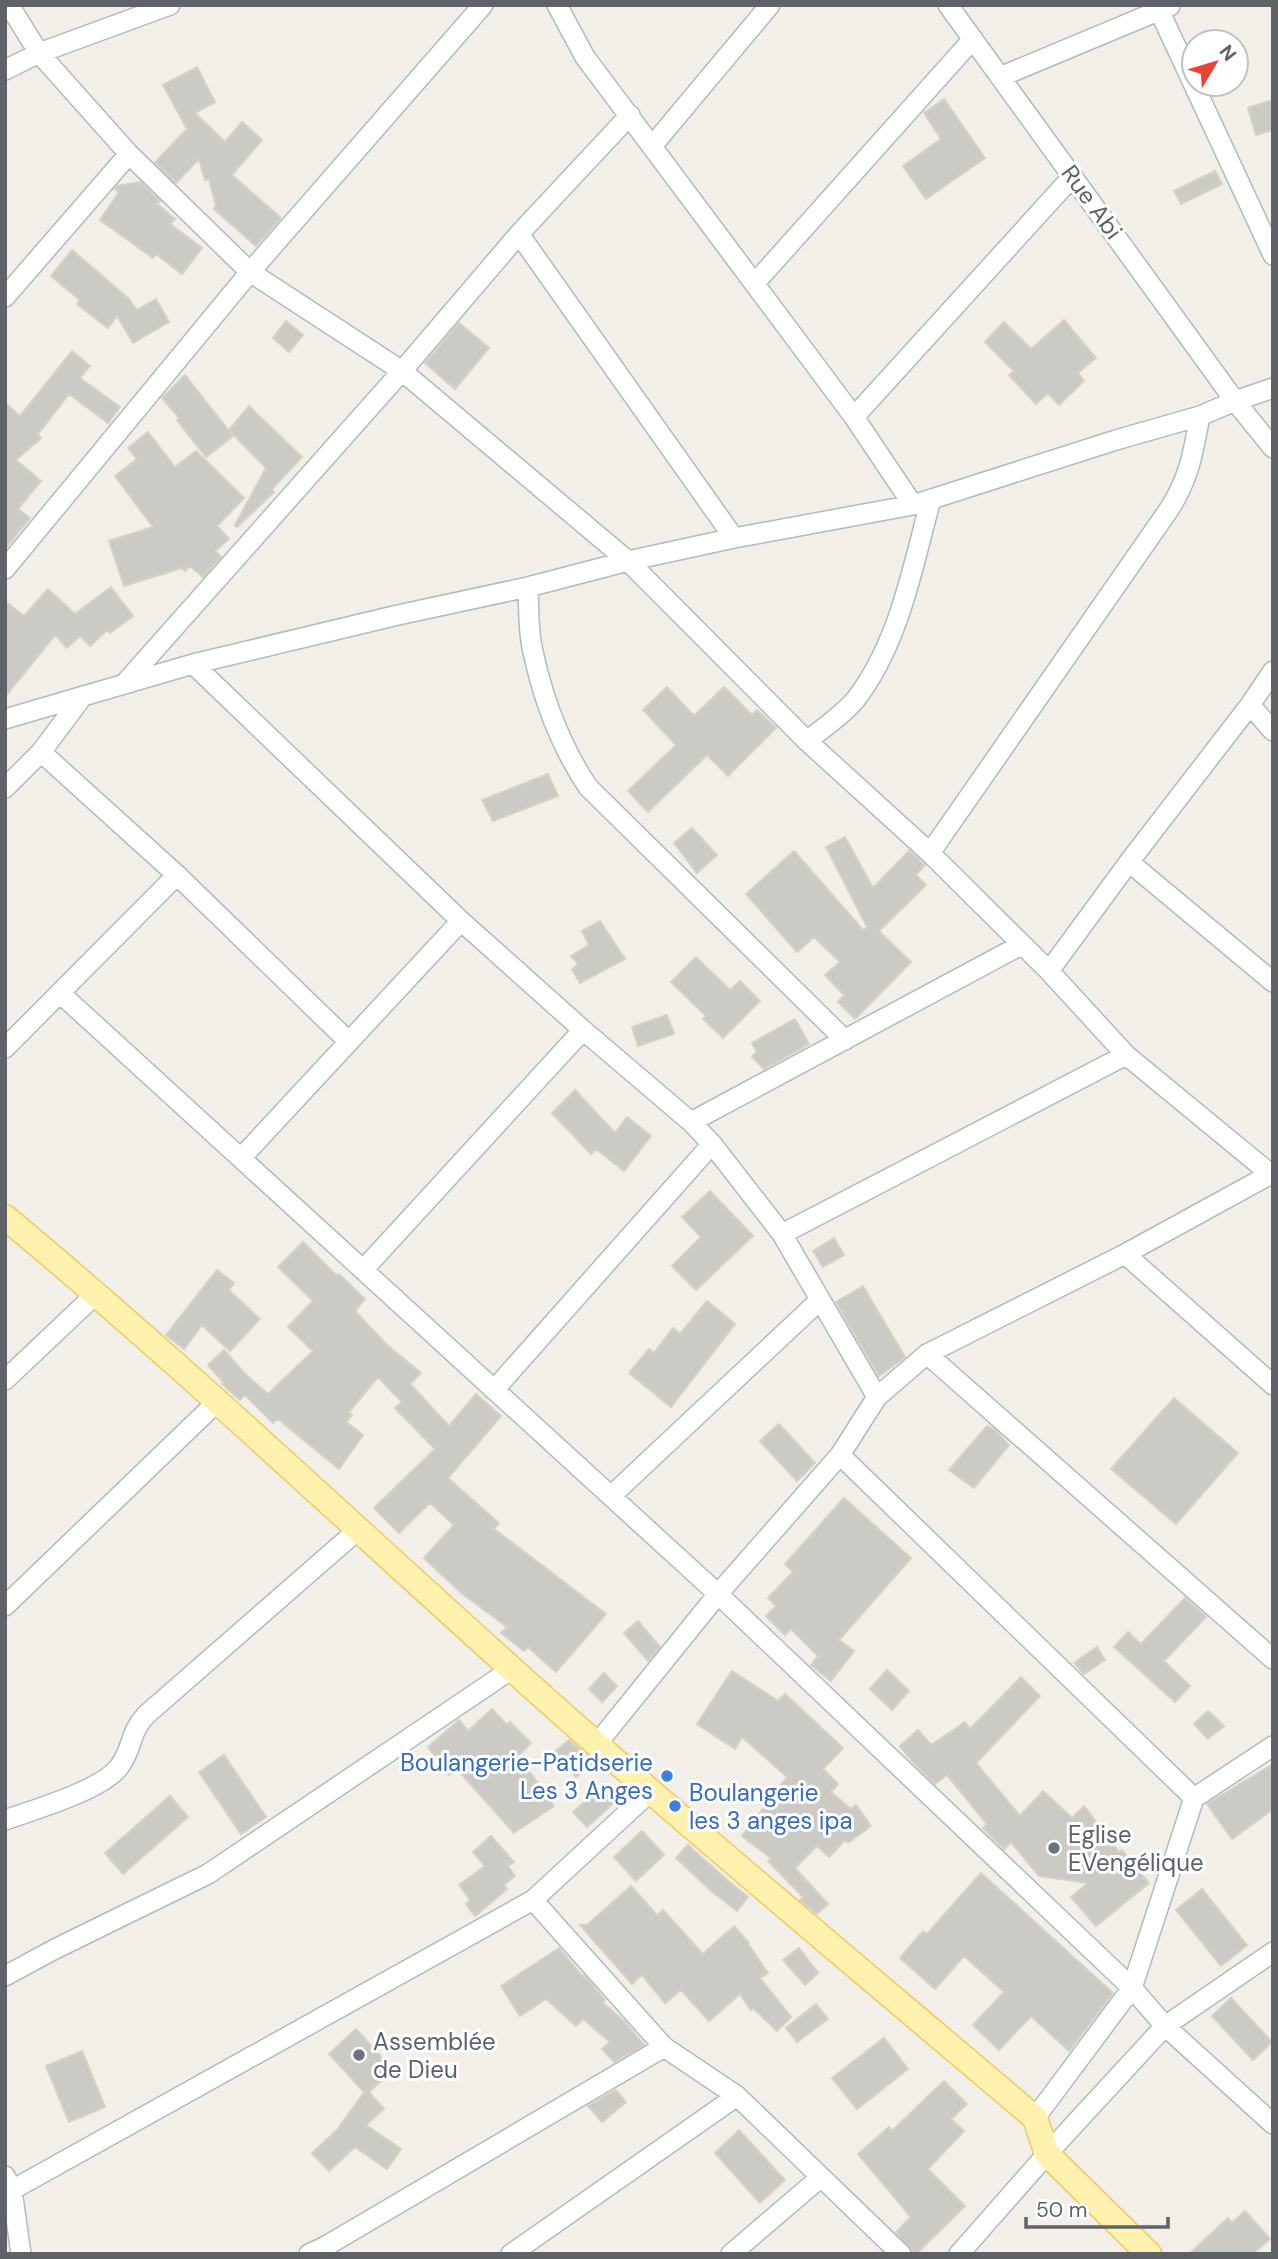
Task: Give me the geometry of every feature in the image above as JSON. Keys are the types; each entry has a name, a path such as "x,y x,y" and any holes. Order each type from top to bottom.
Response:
{"main road":[{"path":"5,1217 97,1293 218,1401 596,1745 1035,2118 1047,2154 1149,2254"}],"street":[{"path":"9,5 38,53 129,155 250,272 402,371 628,561 807,741 930,853 1049,971 1126,1055 1272,1175 1125,1254 927,1354 877,1397 840,1455 718,1594 596,1745"},
{"path":"5,70 38,53 170,5"},
{"path":"5,569 250,272 483,5"},
{"path":"557,5 585,57 854,417 922,502"},
{"name":"Rue Abi","path":"948,5 1235,401 1273,447"},
{"path":"653,145 769,6"},
{"path":"1000,77 1165,8 1273,255"},
{"path":"755,283 973,39"},
{"path":"124,684 402,371 519,234 630,115"},
{"path":"5,297 129,155"},
{"path":"854,417 1073,176"},
{"path":"519,234 734,538"},
{"path":"5,719 192,664 398,615 734,538 922,502 1200,416 1273,388"},
{"path":"930,853 1170,508 1184,485 1200,416"},
{"path":"807,741 854,701 879,663 900,610 922,502"},
{"path":"528,587 531,645 544,690 562,742 588,787 845,1040"},
{"path":"192,664 461,921 691,1122 712,1144 782,1234 877,1397"},
{"path":"1049,971 1273,671"},
{"path":"5,788 41,752 83,696"},
{"path":"1250,705 1273,731"},
{"path":"41,752 177,875 348,1041"},
{"path":"1129,862 1273,982"},
{"path":"5,1048 177,875"},
{"path":"241,1158 461,921"},
{"path":"691,1122 1021,945"},
{"path":"61,994 718,1594 1132,1988 1165,2026 1273,2124"},
{"path":"363,1270 583,1030"},
{"path":"782,1234 1126,1055"},
{"path":"494,1390 712,1144"},
{"path":"1125,1254 1273,1385"},
{"path":"5,1380 97,1293"},
{"path":"611,1496 820,1300"},
{"path":"927,1354 1273,1659"},
{"path":"5,1606 218,1401"},
{"path":"840,1455 1194,1798"},
{"path":"5,1821 95,1786 117,1770 128,1754 136,1725 146,1715 359,1529"},
{"path":"5,1976 208,1874 512,1669"},
{"path":"1035,2118 1132,1988 1194,1798 1273,1746"},
{"path":"21,2254 9,2183 533,1900 650,1792"},
{"path":"533,1900 664,2047 737,2096 901,2254"},
{"path":"959,2254 1165,2026 1273,1952"},
{"path":"309,2254 664,2047"},
{"path":"511,2254 737,2096"},
{"path":"731,2254 821,2177"}],"building":[{"path":"197,67 215,102 195,113 225,142 242,122 262,140 232,175 281,218 256,246 214,209 216,206 209,179 205,180 199,159 176,183 155,162 187,129 163,85"},
{"path":"944,99 985,158 926,199 903,166 941,139 924,113"},
{"path":"1273,100 1273,130 1256,135 1248,108"},
{"path":"1215,171 1222,184 1181,204 1174,191"},
{"path":"140,182 160,201 157,204 175,219 170,224 202,248 182,274 156,254 153,258 100,220 119,192 115,189 117,186"},
{"path":"72,250 128,298 137,310 156,299 169,322 133,343 117,316 108,328 77,304 80,300 51,276"},
{"path":"1064,320 1096,358 1078,373 1084,381 1059,405 1048,393 1036,404 1009,375 1014,371 985,342 1004,322 1031,349"},
{"path":"286,321 303,335 289,352 273,338"},
{"path":"459,323 489,348 455,389 425,363"},
{"path":"72,351 90,366 80,378 120,407 108,423 69,394 38,434 41,438 16,460 41,481 18,509 30,518 5,549 5,403 20,416"},
{"path":"185,375 233,436 206,457 162,398"},
{"path":"249,406 302,457 272,489 274,492 237,527 235,525 266,468 229,430"},
{"path":"148,432 175,467 196,451 244,498 217,526 229,539 215,551 221,557 203,577 190,566 185,571 182,568 124,586 109,541 153,527 115,476 137,459 128,448"},
{"path":"111,587 133,616 110,633 107,630 90,646 80,636 67,648 55,635 5,697 5,601 24,616 48,589 75,614"},
{"path":"667,687 694,716 724,687 752,715 757,710 776,728 728,776 707,755 648,812 628,791 676,745 643,710"},
{"path":"548,774 558,796 493,821 482,800"},
{"path":"692,828 717,855 697,873 674,843"},
{"path":"845,837 873,888 909,851 925,865 916,875 926,885 879,931 911,962 855,1019 838,1002 844,995 825,975 840,962 814,937 797,952 746,894 794,851 863,930 867,927 826,847"},
{"path":"600,921 625,959 580,983 572,970 578,964 571,956 589,945 582,931"},
{"path":"696,957 730,990 740,981 760,1001 723,1038 703,1019 706,1016 671,982"},
{"path":"667,1015 674,1034 638,1046 632,1027"},
{"path":"795,1019 809,1044 764,1069 752,1057 757,1052 752,1043"},
{"path":"575,1090 615,1133 627,1117 651,1136 624,1171 596,1149 591,1154 552,1113"},
{"path":"710,1191 753,1236 696,1290 672,1266 701,1237 682,1217"},
{"path":"834,1238 844,1255 823,1267 813,1251"},
{"path":"303,1242 365,1299 355,1311 386,1344 421,1373 410,1384 449,1426 476,1394 501,1416 448,1478 499,1523 494,1529 606,1614 556,1672 528,1647 524,1651 501,1633 507,1627 460,1592 424,1558 454,1525 430,1503 399,1533 374,1508 435,1449 395,1408 402,1402 378,1377 349,1412 352,1415 346,1422 363,1435 339,1469 278,1419 273,1423 245,1395 240,1400 222,1384 224,1383 208,1365 224,1350 245,1374 268,1394 313,1351 288,1327 313,1301 278,1267"},
{"path":"217,1270 234,1283 229,1290 260,1319 230,1351 202,1325 184,1349 166,1335"},
{"path":"863,1286 905,1357 879,1376 836,1302"},
{"path":"707,1301 735,1324 671,1407 629,1373 649,1349 654,1353 673,1328 680,1334"},
{"path":"1174,1398 1238,1453 1176,1524 1111,1469"},
{"path":"779,1424 815,1463 797,1481 760,1441"},
{"path":"987,1426 995,1430 1009,1445 974,1488 949,1470"},
{"path":"844,1498 911,1558 839,1640 854,1651 831,1681 811,1665 818,1656 791,1629 785,1635 766,1616 776,1606 768,1598 793,1572 785,1564"},
{"path":"1185,1598 1206,1617 1164,1661 1190,1686 1175,1702 1114,1647 1128,1632 1141,1644"},
{"path":"638,1621 660,1647 648,1661 624,1633"},
{"path":"1097,1647 1105,1660 1084,1674 1074,1663"},
{"path":"887,1670 909,1691 892,1710 870,1689"},
{"path":"732,1671 778,1701 785,1694 843,1748 823,1769 838,1784 831,1792 851,1809 856,1805 871,1826 848,1843 845,1840 829,1857 817,1846 795,1868 828,1904 817,1914 800,1900 803,1897 768,1861 771,1858 742,1836 787,1777 742,1737 735,1749 697,1724"},
{"path":"604,1673 617,1686 602,1702 589,1689"},
{"path":"1021,1677 1040,1696 976,1763 1020,1816 1043,1791 1072,1818 1084,1806 1119,1852 1122,1850 1149,1883 1096,1926 1071,1897 1088,1883 1039,1876 1011,1842 1004,1849 983,1828 987,1824 947,1775 935,1784 900,1746 918,1730 931,1745 965,1722 970,1729"},
{"path":"492,1709 507,1725 510,1722 531,1743 517,1757 554,1806 514,1833 457,1769 449,1775 428,1747 459,1720 468,1731"},
{"path":"1208,1711 1224,1726 1208,1739 1194,1724"},
{"path":"569,1740 594,1762 576,1777 555,1751"},
{"path":"224,1755 266,1817 241,1834 199,1772"},
{"path":"1273,1764 1273,1809 1232,1839 1207,1804"},
{"path":"601,1787 615,1802 587,1827 573,1812"},
{"path":"170,1796 188,1817 123,1874 105,1853"},
{"path":"642,1831 664,1855 636,1881 614,1857"},
{"path":"491,1836 514,1862 508,1866 515,1876 504,1885 507,1889 475,1916 466,1904 470,1900 459,1885 485,1866 473,1852"},
{"path":"688,1845 748,1897 737,1911 676,1858"},
{"path":"981,1873 1113,1993 1069,2051 1031,2016 999,2050 973,2025 1004,1992 964,1956 935,1989 900,1958 923,1931 927,1934"},
{"path":"631,1886 657,1915 663,1910 703,1954 734,1926 749,1943 768,1973 760,1978 791,2017 777,2031 753,2008 751,2010 740,1994 709,2021 681,1990 665,2003 642,1975 632,1984 580,1925 587,1925"},
{"path":"1202,1889 1247,1945 1221,1966 1176,1910"},
{"path":"559,1948 605,2000 602,2002 625,2022 644,2045 614,2062 602,2049 610,2042 583,2019 576,2026 546,1999 520,2016 501,1986"},
{"path":"799,1948 818,1973 805,1985 783,1960"},
{"path":"1231,1998 1272,2042 1253,2060 1212,2016"},
{"path":"816,2004 828,2019 797,2042 786,2028"},
{"path":"356,2029 393,2070 369,2092 384,2109 366,2125 401,2149 387,2169 355,2147 329,2171 312,2153 337,2130 364,2092 329,2054"},
{"path":"884,2038 908,2069 857,2109 832,2078"},
{"path":"82,2051 105,2107 69,2122 46,2066"},
{"path":"944,2081 967,2104 951,2119 964,2131 928,2169 965,2206 916,2254 896,2232 911,2217 858,2154 889,2127 892,2131"},
{"path":"616,2090 626,2102 602,2122 588,2106"},
{"path":"739,2130 785,2180 760,2203 715,2153"},
{"path":"1245,2211 1270,2239 1253,2254 1189,2254 1228,2218 1232,2223"}],"place":[{"name":"Boulangerie-Patidserie Les 3 Anges","path":"667,1776"},
{"name":"Boulangerie les 3 anges ipa","path":"675,1806"},
{"name":"Eglise EVengélique","path":"1054,1848"},
{"name":"Assemblée de Dieu","path":"359,2055"}]}
